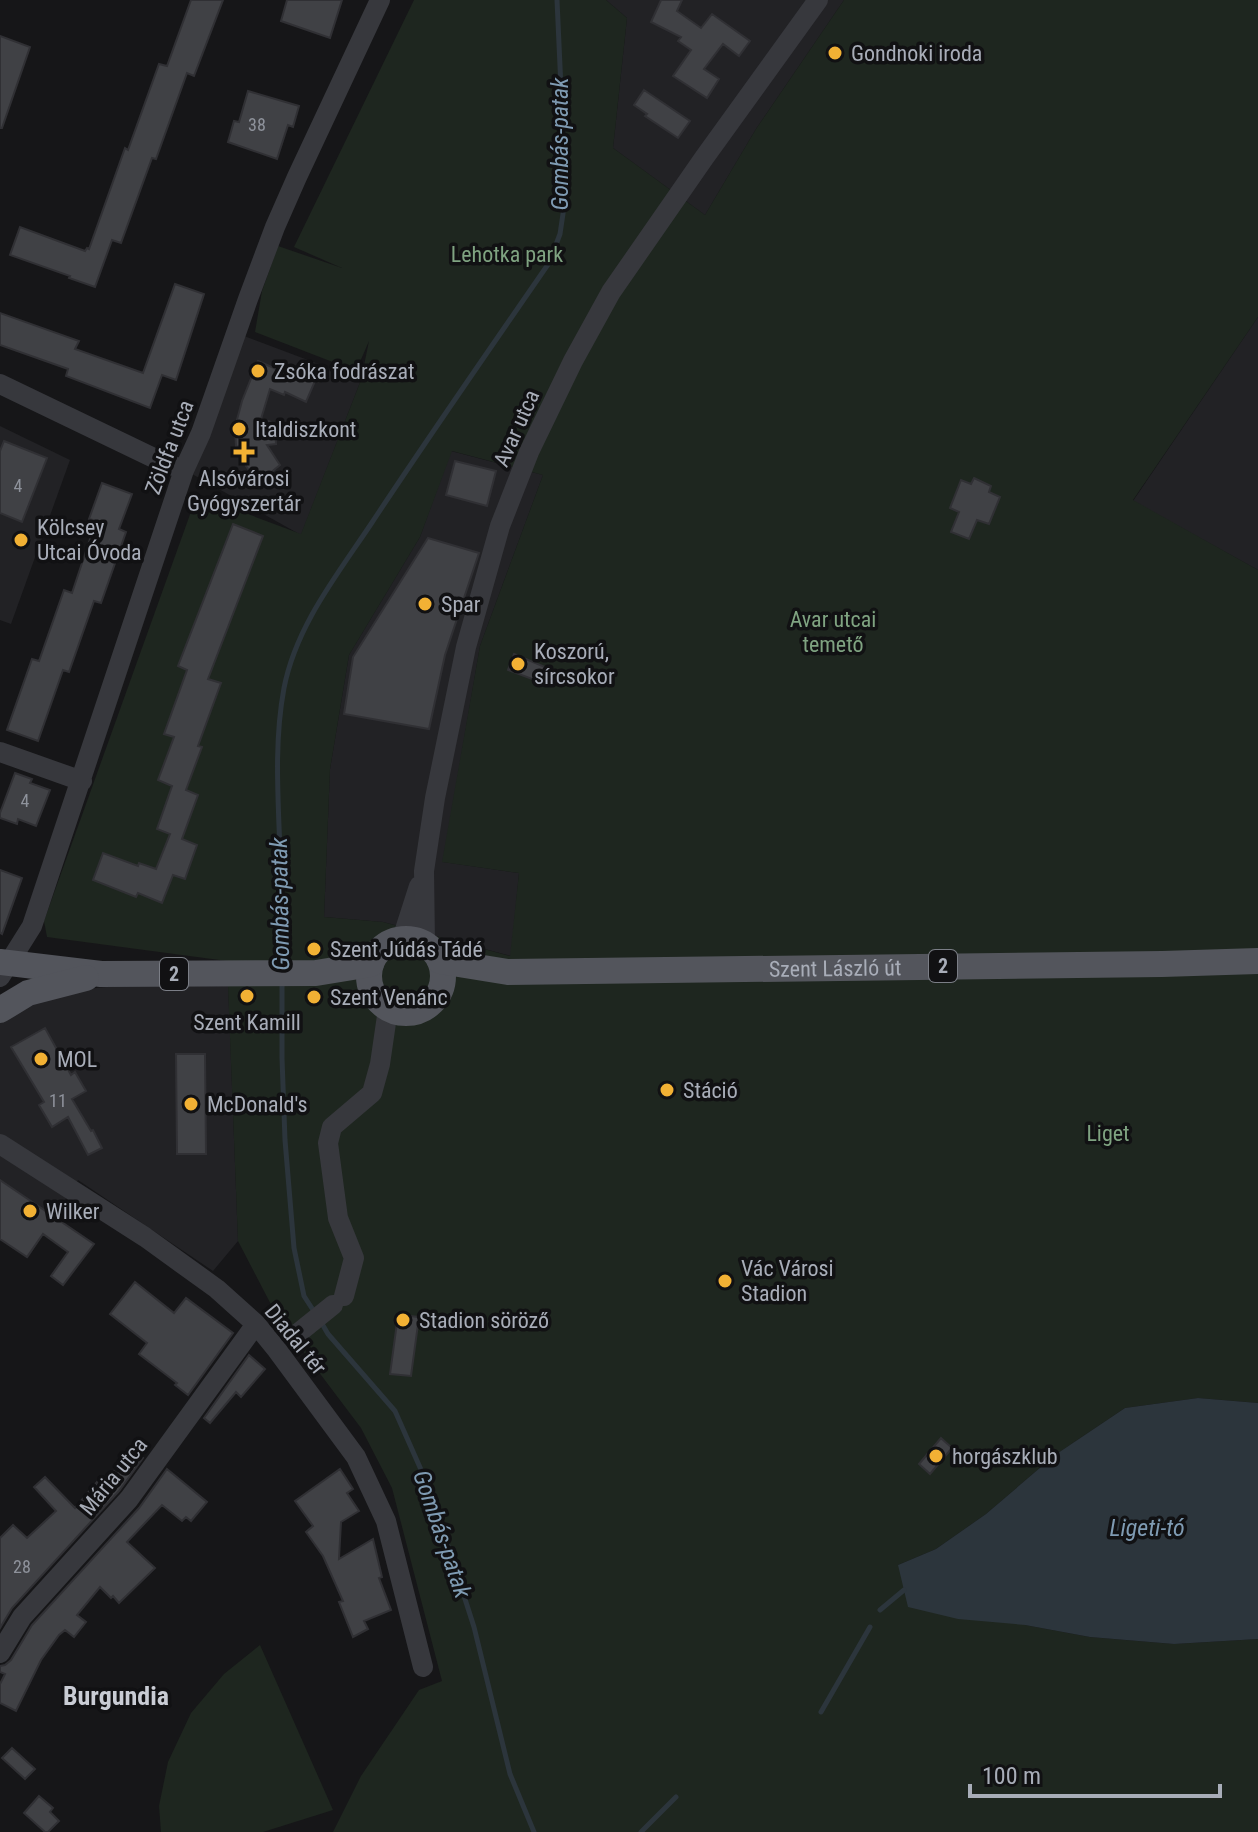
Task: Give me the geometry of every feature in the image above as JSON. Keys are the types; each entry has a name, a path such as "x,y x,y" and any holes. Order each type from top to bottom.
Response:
{"main road":[{"path":"380,1000 369,977 377,951 388,943 427,958"},
{"name":"2","path":"316,973 403,1013 415,1012 427,1007 436,998 427,958"},
{"name":"Szent László út","path":"427,958 508,972 1258,961"},
{"name":"2","path":"3,967 101,974 316,973 371,964"},
{"path":"0,1010 28,993 101,974"}],"street":[{"name":"Zöldfa utca","path":"3,967 32,926 184,470 201,433 275,227 380,0"},
{"name":"Avar utca","path":"427,958 424,871 435,798 469,634 500,526 529,452 611,292 818,0"},
{"path":"0,384 184,470"},
{"path":"0,752 82,781"},
{"path":"297,1334 338,1301 354,1258 338,1218 328,1143 332,1127 372,1093 380,1064 380,1000"},
{"name":"Diadal tér","path":"0,1144 189,1268 256,1324 356,1457 386,1521 423,1667"},
{"name":"Mária utca","path":"0,1653 22,1617 129,1499 256,1324"}],"shaded area":[{"path":"606,0 844,0 756,129 705,215 613,148 627,18"},
{"path":"1258,317 1258,570 1133,501"},
{"path":"244,336 361,380 301,535 192,474"},
{"name":"Kölcsey Utcai Óvoda","path":"0,426 70,460 11,624 0,620"},
{"path":"451,451 543,475 480,646 443,862 519,873 511,956 383,922 324,917 330,769 349,655 420,537"},
{"path":"228,983 238,1241 213,1271 78,1180 28,1258 0,1239 0,1019 17,1007 68,991 134,984"}],"green space":[{"path":"414,0 606,0 627,18 613,148 705,215 756,129 844,0 1258,0 1258,317 1133,500 1258,570 1258,1403 1198,1398 1125,1408 1055,1455 986,1514 936,1549 898,1565 1025,1625 1090,1637 1174,1644 1258,1639 1258,1832 333,1832 361,1776 419,1690 442,1681 392,1488 361,1428 278,1318 238,1241 227,961 47,937 44,921 197,495 301,534 361,380 369,341 356,371 255,332 262,291 278,246 342,268 294,247","holes":["452,451 543,475 480,646 442,862 519,873 510,956 383,922 324,917 330,769 349,655 420,537"]},
{"path":"260,1645 333,1810 263,1832 161,1832 159,1806 168,1762 191,1713 224,1674"}],"water":[{"name":"Ligeti-tó","path":"1198,1398 1258,1403 1258,1639 1174,1644 1090,1637 1025,1625 958,1619 908,1607 898,1565 936,1549 986,1514 1055,1455 1125,1408"}],"building":[{"path":"191,0 223,0 194,76 187,73 121,243 112,240 95,287 10,255 20,227 85,251 89,249 159,64 167,66"},
{"path":"287,0 342,0 330,38 281,21"},
{"path":"661,0 682,0 677,11 701,28 712,14 750,41 739,56 723,44 704,69 719,79 707,98 673,76 691,50 678,41 681,37 651,22"},
{"path":"0,36 30,47 2,128 0,128"},
{"path":"644,90 690,121 678,138 634,105"},
{"path":"248,91 299,106 293,127 288,125 277,159 228,142 234,121 239,122"},
{"path":"175,284 204,294 176,380 162,375 150,408 66,376 68,369 0,345 0,313 79,341 75,349 143,373"},
{"path":"258,361 292,376 294,372 315,381 306,402 270,389 261,419 275,423 276,444 267,445 280,465 258,483 246,466 240,446 236,447 235,427"},
{"path":"4,441 47,458 22,522 0,513 0,451"},
{"path":"455,461 496,471 487,506 446,495"},
{"path":"974,478 991,486 989,492 1000,497 989,524 977,520 969,539 951,532 959,512 950,508 961,480 971,484"},
{"path":"102,483 132,494 119,529 126,532 101,603 94,601 69,672 63,670 38,741 7,730 32,659 39,661 64,590 72,593 96,521 89,519"},
{"path":"233,524 263,536 208,679 221,683 186,790 198,795 182,839 197,845 185,879 173,875 162,903 138,893 136,897 93,880 103,853 156,869 170,834 157,829 172,786 158,780 174,737 164,734 187,670 178,666"},
{"name":"Spar","path":"428,538 479,553 445,655 429,729 344,714 353,657"},
{"path":"514,654 545,667 540,682 508,670"},
{"path":"15,773 32,779 30,783 50,790 36,826 18,819 17,824 0,818"},
{"path":"0,870 22,878 2,934 0,933"},
{"path":"45,1028 71,1075 75,1072 86,1091 72,1099 102,1148 88,1155 68,1117 52,1127 39,1105 44,1102 11,1047"},
{"name":"McDonald's","path":"176,1054 205,1054 206,1154 177,1154"},
{"path":"0,1180 94,1244 63,1285 51,1276 68,1252 43,1234 27,1257 0,1239"},
{"path":"135,1282 174,1313 186,1298 233,1333 188,1395 139,1354 147,1343 110,1314"},
{"path":"398,1315 419,1317 411,1376 390,1374"},
{"path":"249,1355 265,1369 241,1397 236,1392 210,1423 204,1418"},
{"name":"horgászklub","path":"941,1438 952,1448 930,1474 919,1464"},
{"path":"136,1452 143,1458 119,1491 12,1608 0,1628 0,1538 13,1525 27,1538 56,1511 34,1487 45,1477 75,1508 97,1482 101,1486 114,1471 118,1474"},
{"path":"167,1469 207,1502 191,1521 186,1517 182,1521 162,1505 127,1542 155,1568 119,1603 100,1587 77,1615 86,1622 74,1637 65,1630 59,1635 41,1660 16,1711 0,1703 0,1684 5,1674 0,1672 0,1666 11,1660 32,1625 139,1508"},
{"path":"340,1469 353,1489 347,1493 359,1511 341,1522 339,1559 373,1539 382,1577 379,1578 391,1610 364,1621 368,1629 353,1637 339,1602 343,1601 323,1556 306,1532 313,1526 295,1501"},
{"path":"12,1748 35,1769 25,1779 2,1758"},
{"path":"39,1796 53,1808 50,1812 59,1821 48,1832 24,1813"}],"waterway":[{"name":"Gombás-patak","path":"283,966 278,749 281,708 290,665 308,622 332,582 549,263 560,234 565,176 557,0"},
{"name":"Gombás-patak","path":"282,980 285,1140 294,1248 304,1296 315,1313"},
{"name":"Gombás-patak","path":"321,1322 395,1411 430,1490 474,1627 510,1774 534,1832"},
{"path":"880,1610 904,1590"},
{"path":"821,1712 870,1627"},
{"path":"641,1832 676,1797"}],"place":[{"name":"Gondnoki iroda","path":"835,53"},
{"name":"Zsóka fodrászat","path":"258,371"},
{"name":"Italdiszkont","path":"239,429"},
{"name":"Alsóvárosi Gyógyszertár","path":"244,452"},
{"name":"Kölcsey Utcai Óvoda","path":"21,540"},
{"name":"Spar","path":"425,604"},
{"name":"Koszorú, sírcsokor","path":"518,664"},
{"name":"Szent Júdás Tádé","path":"314,949"},
{"name":"Szent Kamill","path":"247,996"},
{"name":"Szent Venánc","path":"314,997"},
{"name":"MOL","path":"41,1059"},
{"name":"Stáció","path":"667,1090"},
{"name":"McDonald's","path":"191,1104"},
{"name":"Wilker","path":"30,1211"},
{"name":"Vác Városi Stadion","path":"725,1281"},
{"name":"Stadion söröző","path":"403,1320"},
{"name":"horgászklub","path":"936,1456"}],"district":[{"name":"Burgundia","path":"116,1696"}],"park label":[{"name":"Lehotka park","path":"507,254"},
{"name":"Avar utcai temető","path":"833,632"},
{"name":"Liget","path":"1108,1133"}]}
